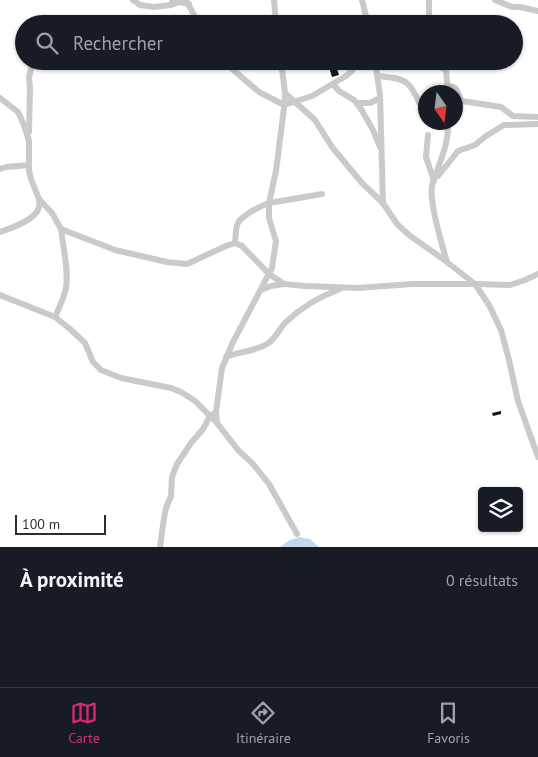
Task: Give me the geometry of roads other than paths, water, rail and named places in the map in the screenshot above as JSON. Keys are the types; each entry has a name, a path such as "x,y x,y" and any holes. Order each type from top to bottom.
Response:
{"street":[{"path":"133,0 140,5 154,7 172,2 188,2 193,15"},
{"path":"274,0 275,15"},
{"path":"362,0 366,15"},
{"path":"429,0 429,15"},
{"path":"495,0 512,7 538,11"},
{"path":"31,70 29,78 28,141 31,179 39,199 52,213 61,230 66,271 66,287 55,317"},
{"path":"234,70 259,92 284,105 312,96 346,76 352,70"},
{"path":"160,547 166,508 172,496 172,477 177,464 213,414 226,357 272,268 276,241 268,218 284,105 285,93 282,70"},
{"path":"377,70 380,98 383,203"},
{"path":"446,70 448,85"},
{"path":"378,76 389,77 408,83 418,100"},
{"path":"333,84 339,91 357,103 373,130 381,152"},
{"path":"285,93 315,120 332,147 362,183 383,203 398,224 409,235 475,284 489,305 501,330 518,401 538,457"},
{"path":"0,98 18,112 28,141"},
{"path":"357,103 370,102 380,98"},
{"path":"463,101 501,107 513,116 538,117"},
{"path":"434,181 458,151 475,145 504,125 538,124"},
{"path":"447,262 432,200 432,188 447,139 448,130"},
{"path":"428,134 426,157 434,181"},
{"path":"0,169 6,166 29,165"},
{"path":"235,243 238,223 254,211 269,203 322,194"},
{"path":"0,232 18,226 32,218 39,209 39,199"},
{"path":"61,230 115,250 167,262 187,264 235,243 242,246 269,274 284,284"},
{"path":"261,290 284,284 344,288 412,284 510,285 538,274"},
{"path":"226,357 252,351 269,343 286,321 302,309 320,297 344,288"},
{"path":"0,295 55,317 85,343 93,362 101,370 121,378 171,388 181,392 213,414 217,423 238,450 253,464 269,484 297,534"}],"water":[{"path":"299,537 310,539 319,547 280,547 288,541"}]}
